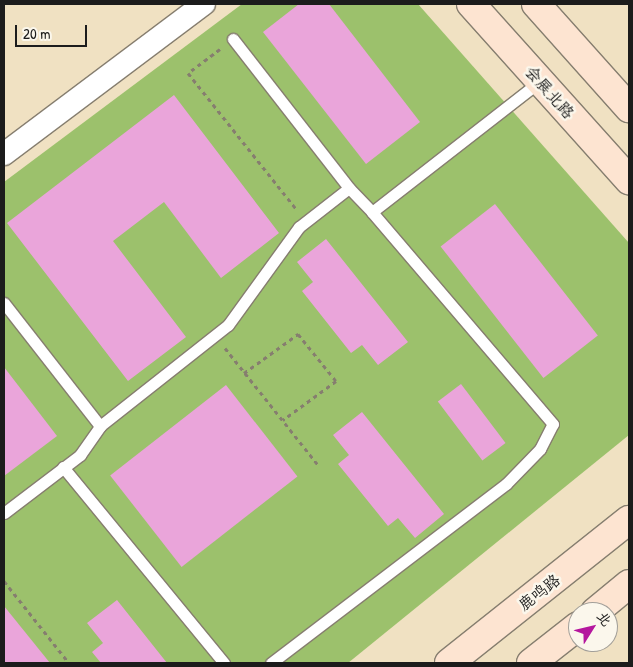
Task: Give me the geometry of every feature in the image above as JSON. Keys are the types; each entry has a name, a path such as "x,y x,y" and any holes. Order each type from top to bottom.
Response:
{"main road":[{"name":"会展北路","path":"471,4 629,180"},
{"path":"536,4 629,108"},
{"name":"鹿鸣路","path":"449,663 629,520"},
{"path":"607,602 629,584"},
{"path":"531,663 568,634"}],"street":[{"path":"4,154 204,4"}],"lane":[{"path":"233,39 349,188 372,212 553,424 540,449 506,484 272,663"},
{"path":"372,212 540,81"},
{"path":"4,513 80,455 100,426 228,325 306,222 349,188"},
{"path":"4,303 100,426"},
{"path":"63,468 224,663"}],"path":[{"path":"233,39 188,74 306,222"},
{"path":"244,373 298,334 309,347 336,381 282,420"},
{"path":"215,336 319,466"},
{"path":"4,581 69,663"}],"green space":[{"path":"242,4 418,4 629,243 629,435 348,663 4,663 4,182"}],"building":[{"path":"299,4 329,4 420,122 366,164 263,32"},
{"path":"174,95 279,233 221,278 164,202 113,241 186,337 128,381 7,223"},
{"path":"495,204 598,336 543,378 441,246"},
{"path":"326,239 408,342 378,365 362,345 351,353 302,291 313,282 297,262"},
{"path":"4,367 57,436 4,476"},
{"path":"461,384 506,443 482,461 438,401"},
{"path":"226,385 297,476 182,567 110,476"},
{"path":"362,412 444,514 415,538 398,518 388,526 338,464 349,455 333,435"},
{"path":"117,600 167,663 101,663 92,652 103,643 87,623"},
{"path":"4,606 50,663 4,663"}]}
